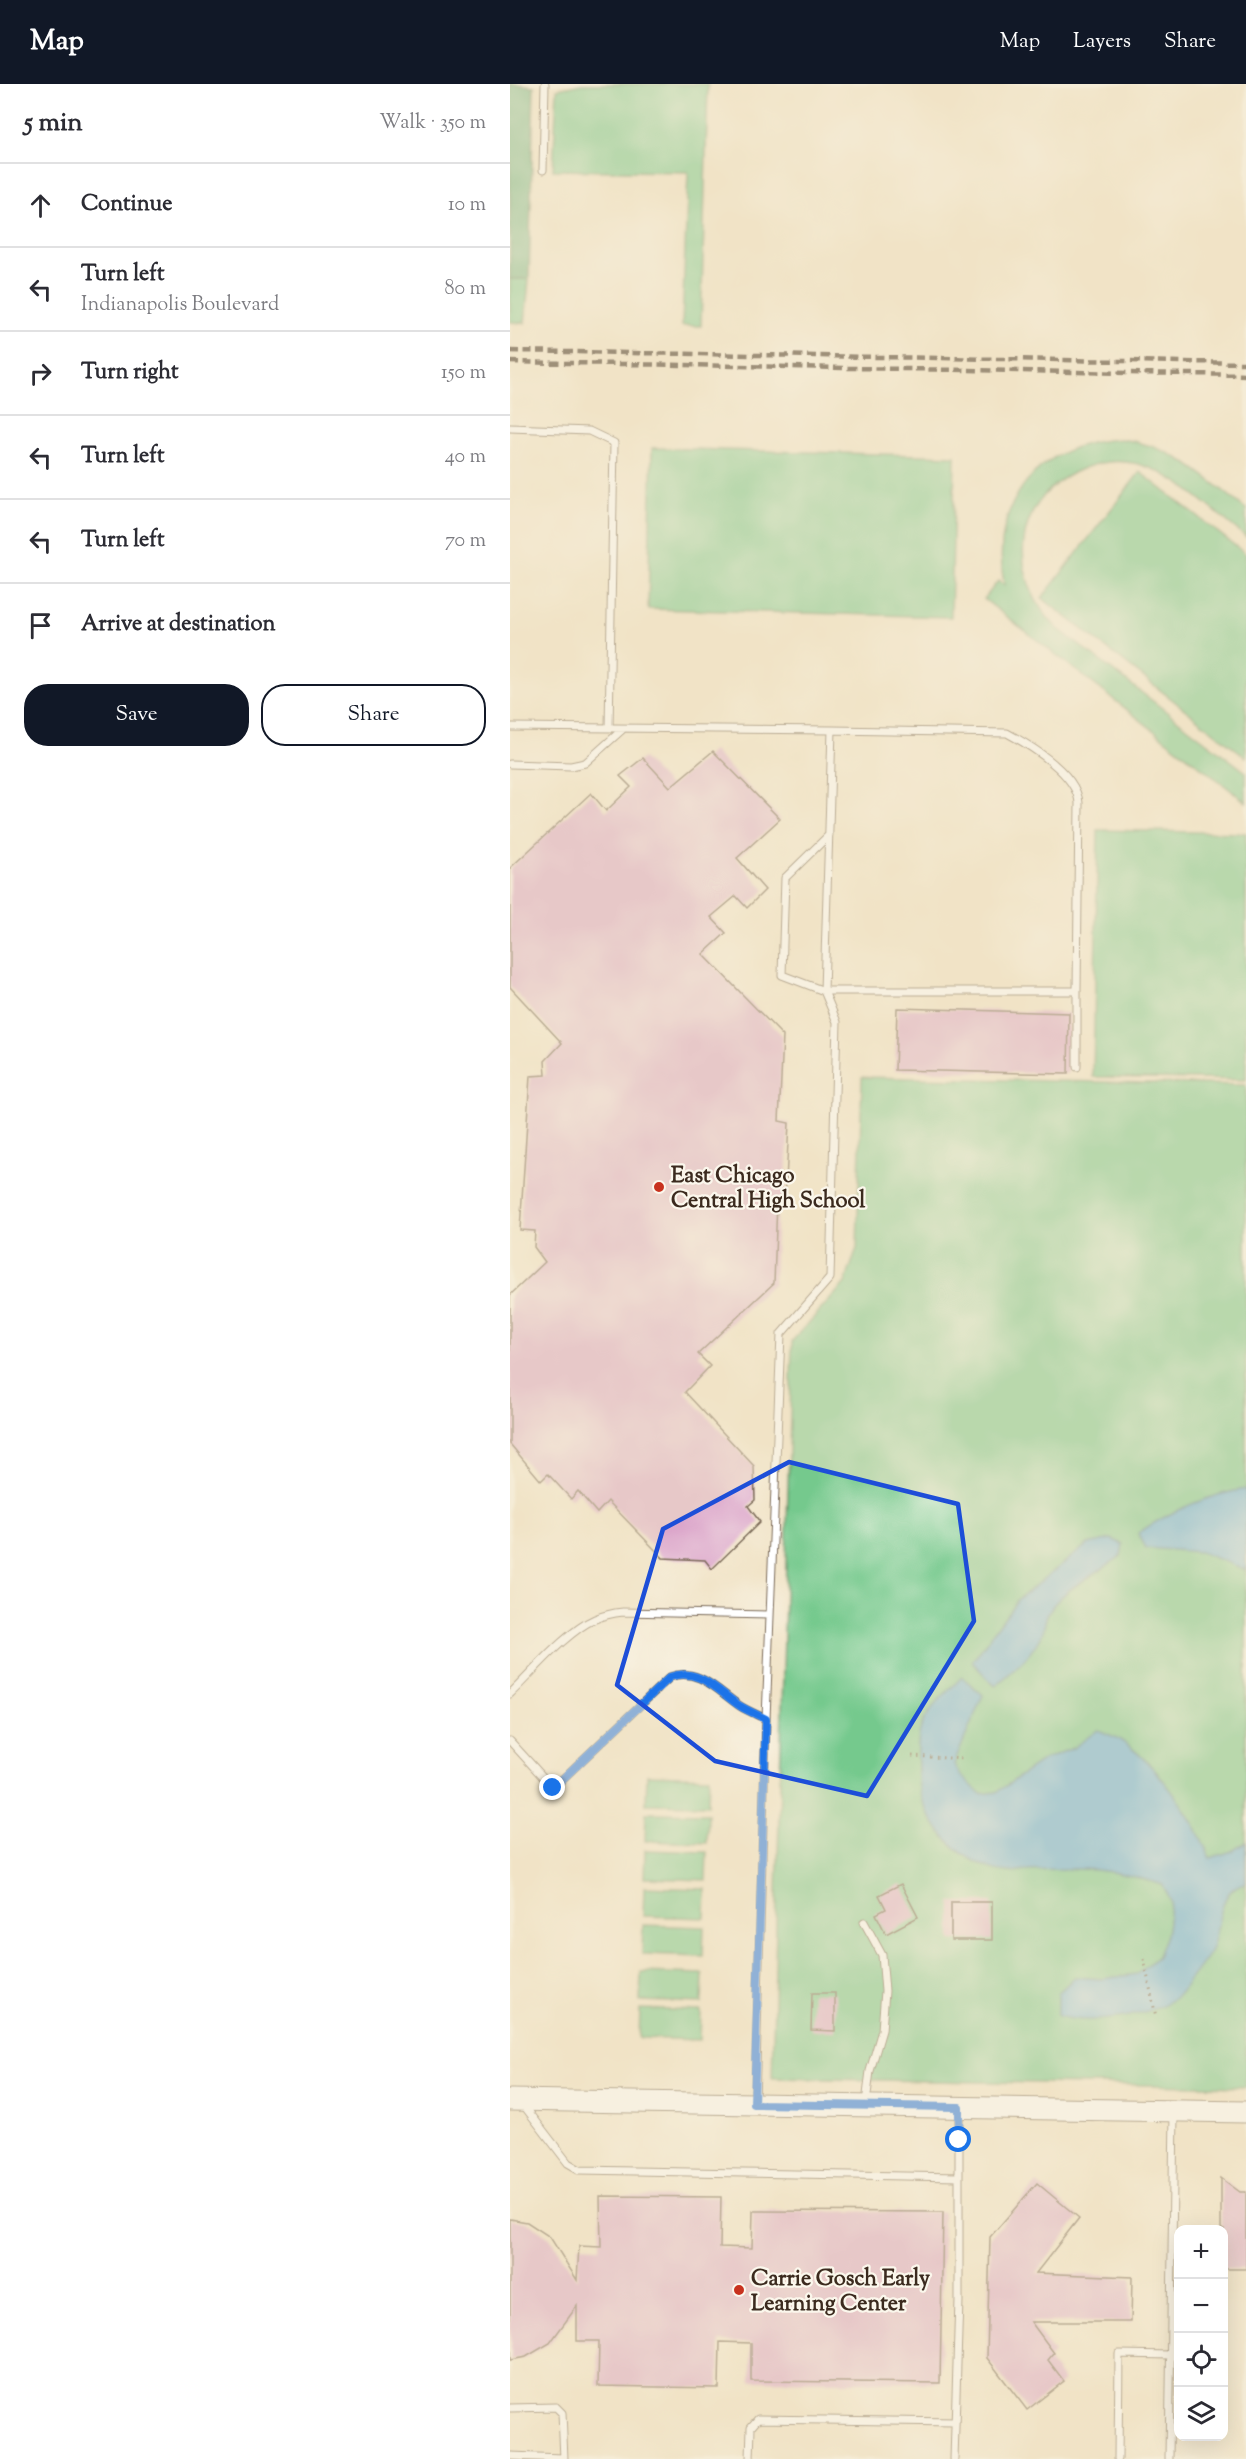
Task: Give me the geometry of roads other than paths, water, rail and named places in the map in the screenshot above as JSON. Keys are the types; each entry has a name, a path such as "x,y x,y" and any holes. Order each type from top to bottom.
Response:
{"main road":[{"path":"515,2100 1246,2112"}],"lane":[{"path":"543,170 545,84"},
{"path":"510,428 589,431 614,443 609,728"},
{"path":"510,727 1007,733 1030,745 1071,780 1079,794 1077,1067"},
{"path":"510,764 571,766 585,763 623,729"},
{"path":"754,2104 781,1334 830,1278 837,1022 824,992 832,730"},
{"path":"829,835 785,878 782,975 824,992 1077,991"},
{"path":"510,1694 584,1624 609,1614 622,1612 770,1615"},
{"path":"510,1741 553,1788 670,1677 680,1673 691,1674 706,1681 742,1707 766,1719"},
{"path":"864,1922 882,1956 885,1991 882,2030 870,2071 866,2106"},
{"path":"515,2100 568,2163 580,2170 959,2177"},
{"path":"954,2459 959,2107"},
{"path":"1169,2459 1174,2111"},
{"path":"1118,2459 1119,2354 1171,2355"},
{"path":"510,2408 556,2408 562,2413 564,2458 510,2456"},
{"path":"750,2459 751,2427 758,2419 955,2422"}],"water":[{"path":"1246,1489 1246,1570 1200,1552 1146,1548 1138,1533 1189,1505 1217,1495"},
{"path":"1111,1539 1123,1544 1121,1556 1071,1589 1054,1605 1047,1615 1043,1631 1034,1647 995,1686 972,1662 1017,1600 1088,1544"},
{"path":"962,1677 983,1695 954,1764 960,1775 981,1794 997,1792 1045,1759 1073,1748 1098,1730 1120,1740 1134,1750 1161,1777 1184,1809 1210,1858 1232,1851 1246,1842 1246,1883 1236,1886 1229,1893 1224,1901 1210,1952 1177,1996 1165,2004 1119,2018 1087,2020 1058,2016 1058,1993 1075,1977 1102,1979 1137,1974 1158,1956 1166,1935 1171,1902 1163,1885 1100,1870 1040,1869 1011,1872 992,1869 976,1862 947,1840 926,1810 920,1793 918,1777 918,1738 929,1713"}],"railway":[{"path":"510,351 1246,363"},
{"path":"510,362 1246,375"}],"place":[{"name":"East Chicago Central High School","path":"659,1187"},
{"name":"Carrie Gosch Early Learning Center","path":"739,2290"}]}
